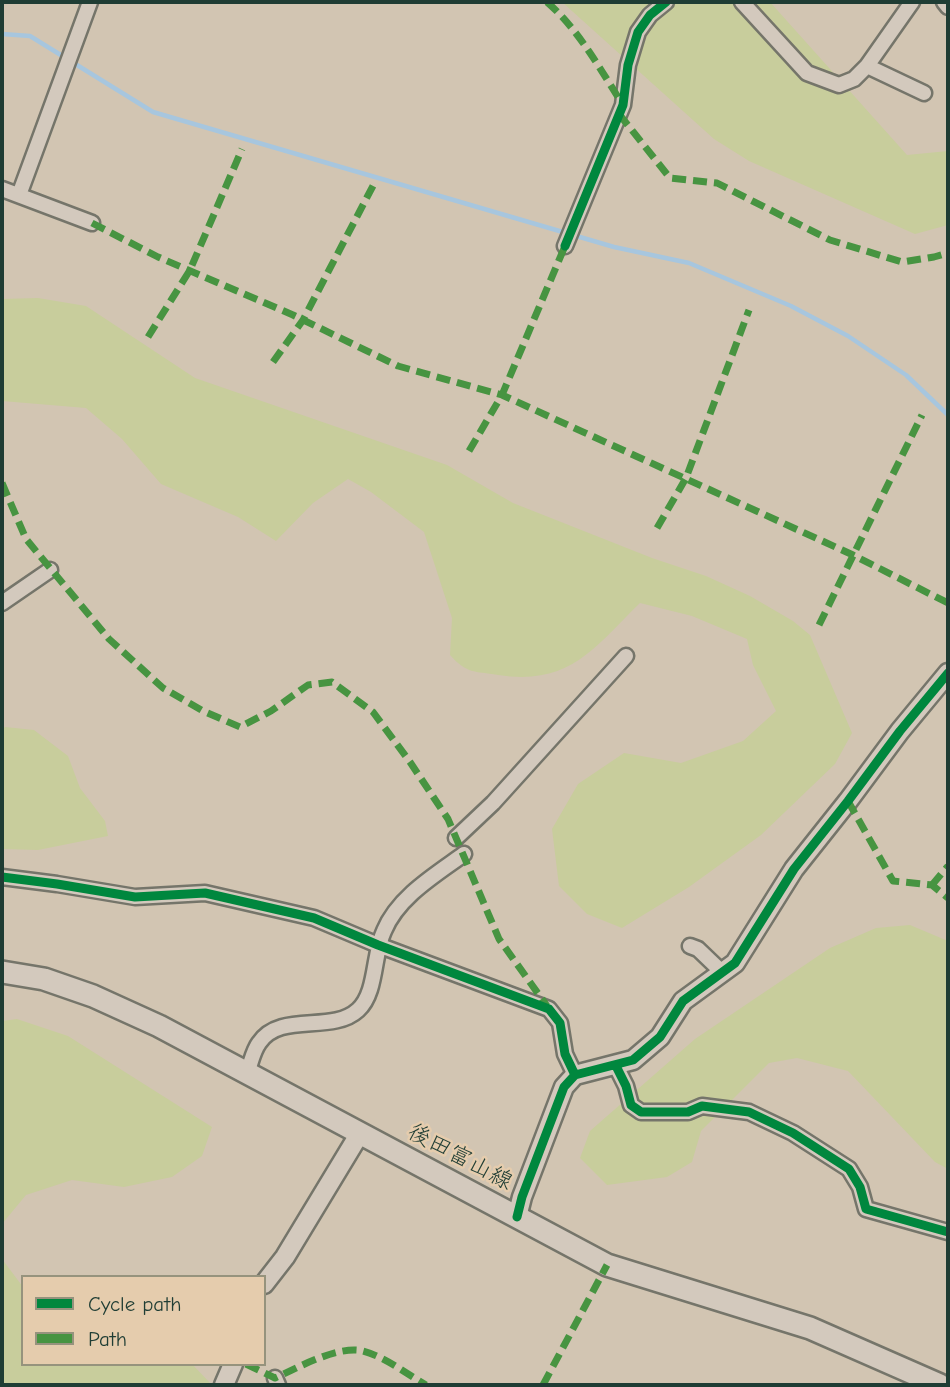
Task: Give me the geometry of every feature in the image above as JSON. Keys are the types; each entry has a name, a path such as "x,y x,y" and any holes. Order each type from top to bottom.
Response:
{"main road":[{"name":"後田富山線","path":"2,972 44,979 93,996 159,1026 607,1265 810,1328 940,1385"}],"street":[{"path":"19,195 90,2"},
{"path":"565,246 623,105 628,65 638,32 650,15 666,2"},
{"path":"742,2 807,73 839,85 853,79 867,66 912,2"},
{"path":"944,2 948,7"},
{"path":"867,66 924,93"},
{"path":"2,189 92,223"},
{"path":"2,603 50,570"},
{"path":"456,838 493,803 626,656"},
{"path":"516,1217 564,1087 575,1075 633,1060 660,1037 683,1001 735,963 794,869 948,673"},
{"path":"247,1073 259,1042 270,1033 288,1026 338,1019 356,1012 365,1002 371,986 378,945 385,927 398,909 425,882 464,854"},
{"path":"2,877 135,897 205,892 314,918 549,1009 560,1023 565,1054 575,1075"},
{"path":"691,946 723,973"},
{"path":"616,1066 626,1086 631,1105 642,1112 688,1112 702,1106 749,1112 793,1133 849,1170 860,1187 866,1209 948,1232"},
{"path":"266,1281 285,1257 360,1133"},
{"path":"224,1385 232,1366"}],"green space":[{"path":"562,2 770,2 907,155 948,151 948,225 915,234 749,161 714,139"},
{"path":"38,298 86,306 195,378 447,465 513,503 652,558 706,576 750,596 793,621 810,635 852,733 835,764 761,835 689,887 622,928 587,914 559,886 552,829 578,784 624,753 681,763 743,741 776,711 753,665 747,639 692,616 640,603 594,648 562,669 544,675 523,677 466,669 450,655 452,618 424,532 371,492 348,479 313,503 276,541 238,517 161,484 122,439 86,408 2,401 2,299"},
{"path":"5,727 34,730 68,756 80,788 105,821 108,836 38,850 2,849 2,730"},
{"path":"910,925 948,941 948,1169 935,1162 848,1071 797,1058 769,1063 701,1131 692,1162 667,1177 607,1185 580,1158 590,1131 695,1039 830,948 876,928"},
{"path":"17,1019 68,1036 212,1127 202,1156 172,1177 124,1187 72,1180 26,1195 2,1224 2,1021"},
{"path":"2,1259 21,1284 21,1366 194,1366 212,1385 2,1385"}],"waterway":[{"path":"2,34 30,36 153,112 614,247 689,263 791,306 848,336 906,375 948,415"}],"marked path":[{"path":"547,2 579,37 623,105"},
{"path":"619,114 670,178 717,183 830,240 902,262 948,253"},
{"path":"148,337 190,270 242,149"},
{"path":"273,362 303,320 376,180"},
{"path":"92,223 158,257 293,315 398,366 502,395 853,555 948,603"},
{"path":"469,451 502,395 565,246"},
{"path":"657,528 686,478 749,310"},
{"path":"819,625 922,415"},
{"path":"2,483 26,539 109,639 163,688 203,711 240,727 271,711 308,685 332,682 373,712 448,819 499,939 547,1006"},
{"path":"848,801 893,881 932,885 948,898"},
{"path":"932,885 948,866"},
{"path":"543,1385 607,1265"},
{"path":"250,1366 275,1378 330,1354 363,1351 388,1361 426,1385"}],"cycle path":[{"path":"565,246 623,105 628,65 638,32 650,15 666,2"},
{"path":"517,1217 564,1087 575,1075 633,1060 660,1037 683,1001 735,963 794,869 948,673"},
{"path":"2,877 135,897 205,893 314,918 549,1009 560,1023 565,1054 575,1075"},
{"path":"616,1066 626,1086 631,1105 641,1112 688,1112 702,1106 749,1112 793,1133 849,1169 860,1187 866,1209 948,1232"}]}
